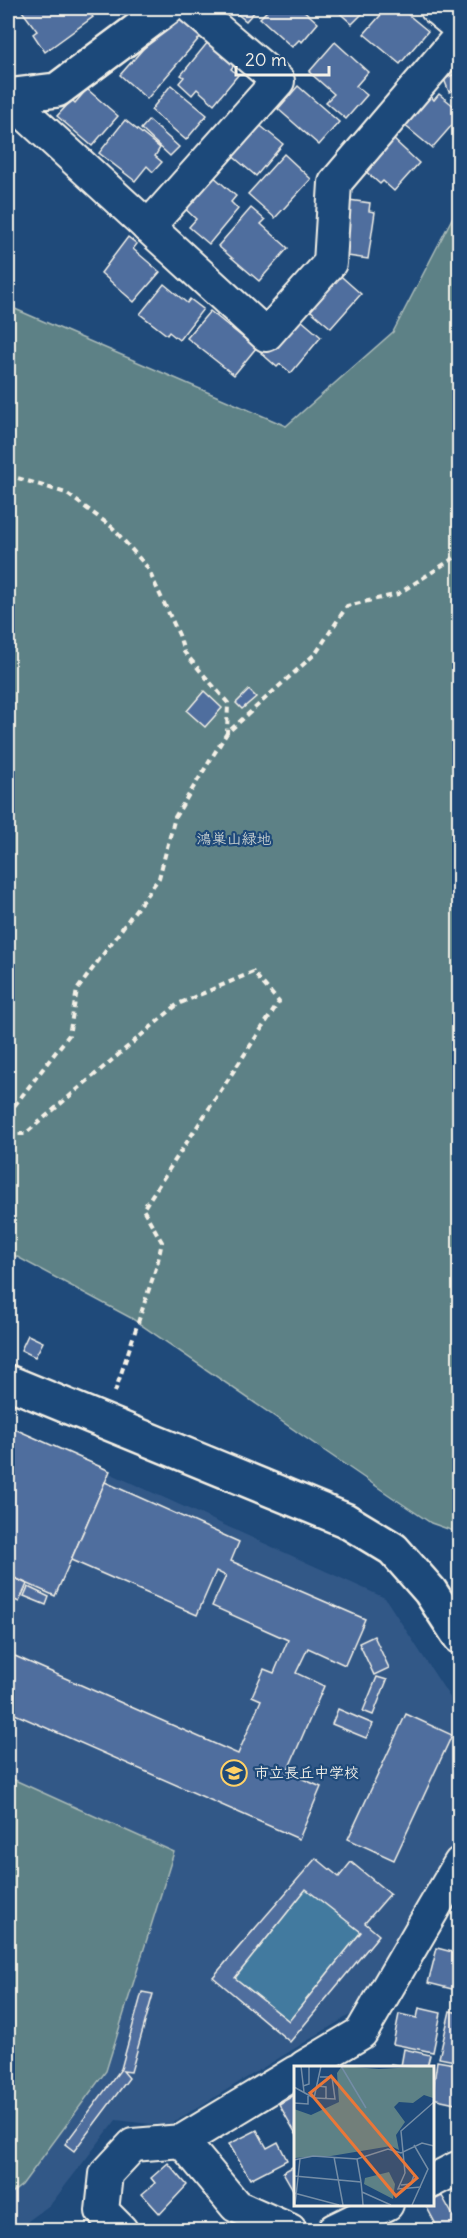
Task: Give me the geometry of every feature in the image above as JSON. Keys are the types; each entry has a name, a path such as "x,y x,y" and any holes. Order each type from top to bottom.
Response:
{"street":[{"path":"8,97 57,90 167,8"},
{"path":"148,227 278,81 192,8"},
{"path":"436,8 459,27"},
{"path":"8,97 266,335 330,263 335,183 459,36"},
{"path":"8,1382 345,1520 393,1549 430,1591 459,1637"},
{"path":"306,2066 361,2033 459,1863"},
{"path":"121,2230 102,2211 106,2174 133,2145 182,2141 294,2073"},
{"path":"182,2141 236,2206 290,2230"},
{"path":"334,2230 385,2205"}],"path":[{"path":"8,475 66,493 112,527 147,567 179,635 184,652 228,703 227,733"},
{"path":"8,1114 69,1035 77,990 159,878 175,817 227,733 316,653 346,606 398,594 459,554"},
{"path":"8,1134 25,1134 178,1004 253,972 279,1002 143,1209 162,1242 158,1265 105,1422"}],"shaded area":[{"name":"市立長丘中学校","path":"8,1427 385,1598 460,1713 459,1832 353,2013 167,2126 116,2120 51,2204 16,2230 8,2230"},
{"path":"306,1889 361,1932 289,2021 235,1978"}],"green space":[{"name":"鴻巣山緑地","path":"459,205 459,1533 431,1523 131,1318 8,1252 8,306 286,426 393,332"},
{"path":"8,1777 174,1852 106,2071 22,2185 8,2196"}],"building":[{"path":"27,8 86,8 93,17 45,52 33,34 37,31 22,11"},
{"path":"230,8 258,8 246,21"},
{"path":"270,8 301,8 318,23 302,42 299,40 292,47 260,18"},
{"path":"334,8 368,8 352,24"},
{"path":"387,8 400,8 428,31 400,64 364,34"},
{"path":"179,17 201,36 147,99 120,75 164,25 169,29"},
{"path":"208,42 235,64 231,69 238,75 214,104 197,89 192,95 179,83 184,77 181,75"},
{"path":"335,42 368,72 356,86 367,95 346,119 326,102 334,94 309,72"},
{"path":"455,74 460,88 449,92 444,79"},
{"path":"171,85 207,115 186,140 151,110"},
{"path":"298,86 339,122 319,145 278,109"},
{"path":"87,89 118,116 92,146 57,116 72,100 75,103"},
{"path":"429,94 434,100 439,94 460,111 460,116 432,148 403,124"},
{"path":"125,120 160,148 155,156 162,162 153,172 147,166 135,181 99,153"},
{"path":"149,120 179,147 170,156 141,129"},
{"path":"257,123 283,144 256,176 230,154"},
{"path":"392,138 419,163 394,191 383,181 380,184 363,169"},
{"path":"284,154 311,179 275,218 248,194"},
{"path":"212,175 236,196 231,202 238,209 209,244 189,227 196,219 180,204"},
{"path":"349,200 370,203 369,211 375,212 368,259 341,255"},
{"path":"251,208 265,220 261,224 288,248 259,281 218,246"},
{"path":"128,237 137,244 133,249 160,272 134,302 101,273"},
{"path":"334,270 361,294 331,328 304,305"},
{"path":"164,284 187,303 190,299 203,309 179,340 169,332 167,335 140,314"},
{"path":"210,311 256,348 234,375 187,338"},
{"path":"294,314 321,337 291,373 280,364 277,367 261,353"},
{"path":"249,690 256,697 242,709 236,703"},
{"path":"204,691 222,708 205,727 187,711"},
{"path":"28,1335 43,1342 35,1357 21,1350"},
{"path":"8,1426 110,1471 55,1596 8,1575"},
{"path":"105,1482 239,1542 231,1561 365,1619 345,1665 308,1648 296,1673 324,1686 287,1772 321,1787 299,1839 8,1711 8,1653 238,1754 261,1700 252,1696 264,1669 274,1673 288,1640 212,1606 226,1576 216,1571 197,1615 71,1560"},
{"path":"8,1575 27,1584 19,1602 8,1597"},
{"path":"28,1587 49,1597 46,1605 24,1596"},
{"path":"374,1636 389,1668 374,1675 359,1643"},
{"path":"377,1677 387,1680 373,1715 363,1711"},
{"path":"338,1709 373,1724 366,1738 332,1724"},
{"path":"406,1714 452,1735 394,1860 348,1839"},
{"path":"316,1858 339,1877 351,1862 390,1894 365,1923 379,1935 290,2042 213,1977","holes":["306,1889 361,1932 289,2021 235,1978"]},
{"path":"437,1948 460,1954 460,1991 428,1983"},
{"path":"142,1992 153,1994 131,2072 123,2071 129,2078 74,2151 65,2144 121,2069"},
{"path":"419,2008 441,2013 433,2052 393,2044 399,2014 417,2018"},
{"path":"450,2011 460,2013 460,2062 439,2058"},
{"path":"404,2049 430,2055 427,2066 401,2066"},
{"path":"437,2061 460,2065 460,2104 434,2098"},
{"path":"294,2095 294,2130 279,2104"},
{"path":"257,2130 267,2148 278,2142 287,2160 250,2179 229,2144"},
{"path":"168,2163 187,2185 160,2214 142,2194 155,2183 151,2178"},
{"path":"294,2166 294,2191 283,2172"},
{"path":"442,2196 460,2230 439,2230 426,2205 434,2205 434,2200"}],"place":[{"name":"市立長丘中学校","path":"234,1773"}]}
